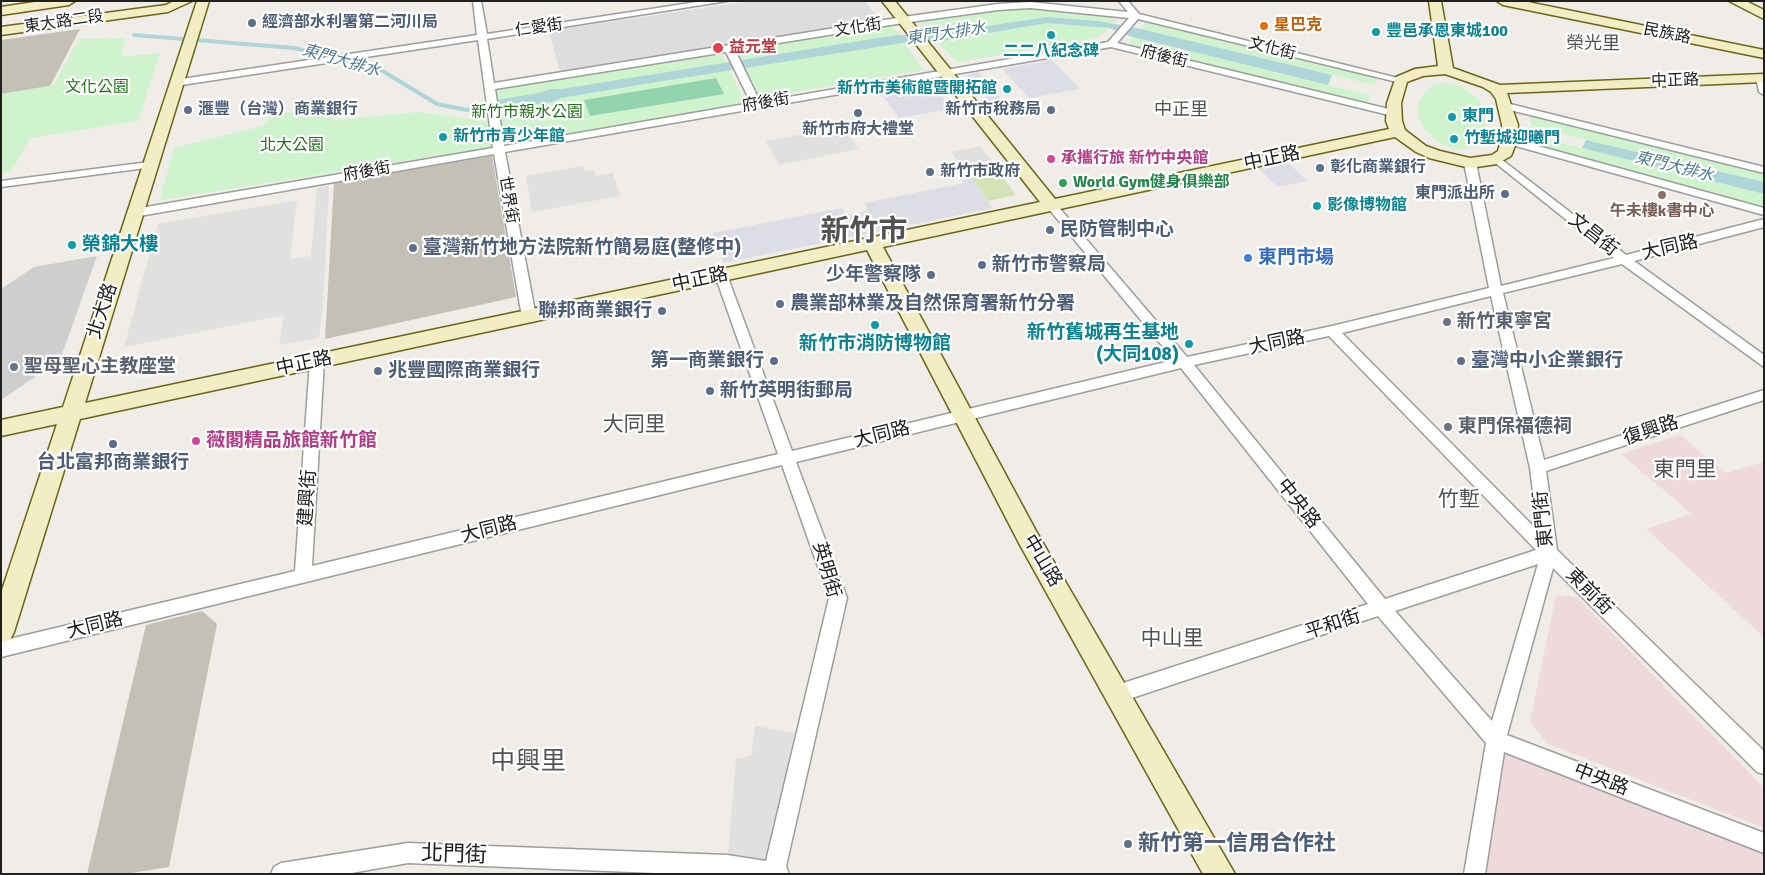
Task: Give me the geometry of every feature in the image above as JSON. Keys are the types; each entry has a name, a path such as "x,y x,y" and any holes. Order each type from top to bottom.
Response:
{"street":[{"name":"東大路二段","path":"1,24 158,1"},
{"name":"東大路二段","path":"1,31 168,8 186,1"},
{"name":"北大路","path":"1,632 202,1"},
{"path":"477,1 491,92"},
{"name":"仁愛街","path":"175,83 723,1"},
{"path":"888,1 907,26"},
{"path":"1111,44 1136,16 1123,1"},
{"path":"1435,1 1446,70"},
{"name":"民族路","path":"1503,1 1764,54"},
{"path":"1735,1 1764,15"},
{"name":"東大路二段","path":"1,10 73,4"},
{"name":"東大路二段","path":"1,18 73,4"},
{"name":"文化街","path":"491,92 731,52 907,26 998,7 1030,5 1074,8 1136,16 1401,80"},
{"name":"中央路","path":"907,26 946,72 1052,206 1184,362 1383,609 1496,740 1764,843"},
{"name":"府後街","path":"134,213 1111,44 1393,114"},
{"name":"民族路","path":"1742,50 1764,58"},
{"path":"731,52 757,105"},
{"path":"1446,70 1477,80 1497,90 1506,106 1510,125 1509,141 1505,153 1497,159 1470,163 1435,155 1421,149 1398,132 1393,114 1395,93 1401,80 1420,72 1446,70"},
{"name":"中正路","path":"1497,90 1763,83"},
{"name":"世界街","path":"491,92 499,150 529,317"},
{"path":"1506,106 1764,170"},
{"name":"中正路","path":"1,428 1398,132"},
{"path":"1509,141 1764,212"},
{"name":"文昌街","path":"1497,159 1623,259 1764,362"},
{"name":"東門街","path":"1470,163 1496,291 1538,468 1549,553 1496,740 1474,874"},
{"path":"1,184 149,166"},
{"name":"大同路","path":"1,649 1184,362 1332,331 1709,239 1764,223"},
{"name":"中山路","path":"872,243 1028,538 1064,597 1220,874"},
{"name":"英明街","path":"721,276 838,598 776,873"},
{"name":"東前街","path":"1332,331 1549,553 1764,765"},
{"name":"建興街","path":"303,575 317,361"},
{"name":"復興路","path":"1538,468 1764,395"},
{"name":"平和街","path":"1117,694 1383,609 1549,553"},
{"name":"北門街","path":"280,874 408,853 727,865 776,873"}],"shaded area":[{"path":"750,1 864,1 881,21 560,72 549,31"},
{"path":"80,29 47,92 1,98 1,40"},
{"path":"1052,60 1080,89 1029,98 1002,69"},
{"path":"978,72 1005,103 993,106 967,75"},
{"path":"931,80 951,109 899,118 879,90"},
{"path":"885,121 890,129 850,137 858,149 779,165 766,141 831,129 834,131"},
{"path":"980,146 992,160 962,166 951,152"},
{"name":"臺灣新竹地方法院新竹簡易庭(整修中)","path":"492,156 516,297 325,339 334,183"},
{"path":"1288,163 1308,181 1278,187 1259,169"},
{"path":"583,166 585,172 594,170 596,176 613,173 620,196 532,212 526,176"},
{"path":"965,168 993,208 724,263 713,233 842,208 846,215 868,211 864,203 964,183 955,170"},
{"path":"329,186 323,307 319,338 279,345 284,315 124,347 158,224 297,200 290,259 311,256 317,188"},
{"path":"97,256 60,360 1,400 1,289 34,267"},
{"path":"1680,435 1726,473 1764,462 1764,637 1646,529 1692,514 1621,454"},
{"path":"1556,595 1577,597 1764,788 1764,828 1548,744 1530,722"},
{"path":"202,611 217,624 169,867 125,874 87,874 146,625"},
{"path":"755,726 807,735 774,873 727,865 736,759 751,756"},
{"path":"1500,746 1764,846 1764,874 1477,874"}],"green space":[{"path":"1029,8 1095,14 1117,20 1112,24 1098,21 1046,17 931,35 919,22 996,9"},
{"path":"890,22 924,70 759,98 731,48"},
{"path":"1145,22 1378,77 1374,85 1141,29"},
{"path":"1047,23 1109,28 1102,35 1080,42 957,62 937,42"},
{"path":"1133,37 1370,95 1367,106 1132,45 1129,42"},
{"name":"文化公園","path":"126,38 121,57 160,53 138,121 30,138 11,172 1,173 1,94 54,85 79,39"},
{"name":"新竹市親水公園","path":"720,50 747,107 499,150 490,87"},
{"path":"716,78 724,94 590,116 584,100"},
{"name":"東門","path":"1451,83 1462,87 1479,100 1484,112 1486,132 1478,146 1457,150 1443,145 1425,130 1418,116 1418,101 1432,85"},
{"name":"北大公園","path":"333,109 335,120 419,112 490,122 493,147 160,200 174,148 263,126 271,114"},
{"path":"1529,114 1764,172 1764,182 1532,127"},
{"path":"1531,135 1764,194 1764,208 1532,146"},
{"path":"992,162 1016,195 988,201 965,168"}],"water":[{"path":"1046,17 1098,21 1141,29 1332,75 1328,85 1133,37 1109,28 1047,23 937,42 902,43 561,98 553,102 498,109 497,100 539,93 550,89 562,89 897,35 931,35"},
{"path":"1586,140 1764,182 1764,194 1582,148"}],"waterway":[{"name":"東門大排水","path":"134,35 294,48 376,67 437,104 467,110 493,105"}],"place":[{"name":"經濟部水利署第二河川局","path":"252,23"},
{"name":"星巴克","path":"1264,26"},
{"name":"豐邑承恩東城100","path":"1376,32"},
{"name":"二二八紀念碑","path":"1051,35"},
{"name":"益元堂","path":"718,48"},
{"name":"新竹市美術館暨開拓館","path":"1007,89"},
{"name":"滙豐（台灣）商業銀行","path":"188,110"},
{"name":"新竹市稅務局","path":"1051,110"},
{"name":"新竹市府大禮堂","path":"858,113"},
{"name":"東門","path":"1452,117"},
{"name":"新竹市青少年館","path":"443,137"},
{"name":"竹塹城迎曦門","path":"1454,139"},
{"name":"承攜行旅 新竹中央館","path":"1051,159"},
{"name":"彰化商業銀行","path":"1320,168"},
{"name":"新竹市政府","path":"930,172"},
{"name":"World Gym健身俱樂部","path":"1063,183"},
{"name":"東門派出所","path":"1505,194"},
{"name":"午未樓k書中心","path":"1662,195"},
{"name":"影像博物館","path":"1317,206"},
{"name":"民防管制中心","path":"1050,230"},
{"name":"榮錦大樓","path":"72,245"},
{"name":"臺灣新竹地方法院新竹簡易庭(整修中)","path":"413,248"},
{"name":"東門市場","path":"1248,258"},
{"name":"新竹市警察局","path":"982,265"},
{"name":"少年警察隊","path":"931,275"},
{"name":"農業部林業及自然保育署新竹分署","path":"780,304"},
{"name":"聯邦商業銀行","path":"662,311"},
{"name":"新竹東寧宮","path":"1447,322"},
{"name":"新竹市消防博物館","path":"875,325"},
{"name":"新竹舊城再生基地 (大同108)","path":"1189,344"},
{"name":"第一商業銀行","path":"774,361"},
{"name":"臺灣中小企業銀行","path":"1461,361"},
{"name":"聖母聖心主教座堂","path":"14,367"},
{"name":"兆豐國際商業銀行","path":"378,371"},
{"name":"新竹英明街郵局","path":"710,391"},
{"name":"東門保福德祠","path":"1448,427"},
{"name":"薇閣精品旅館新竹館","path":"196,441"},
{"name":"台北富邦商業銀行","path":"113,444"},
{"name":"新竹第一信用合作社","path":"1128,844"}],"district":[{"name":"榮光里","path":"1593,44"},
{"name":"中正里","path":"1181,110"},
{"name":"新竹市","path":"864,232"},
{"name":"大同里","path":"634,425"},
{"name":"東門里","path":"1685,470"},
{"name":"竹塹","path":"1459,500"},
{"name":"中山里","path":"1172,639"},
{"name":"中興里","path":"528,762"}]}
